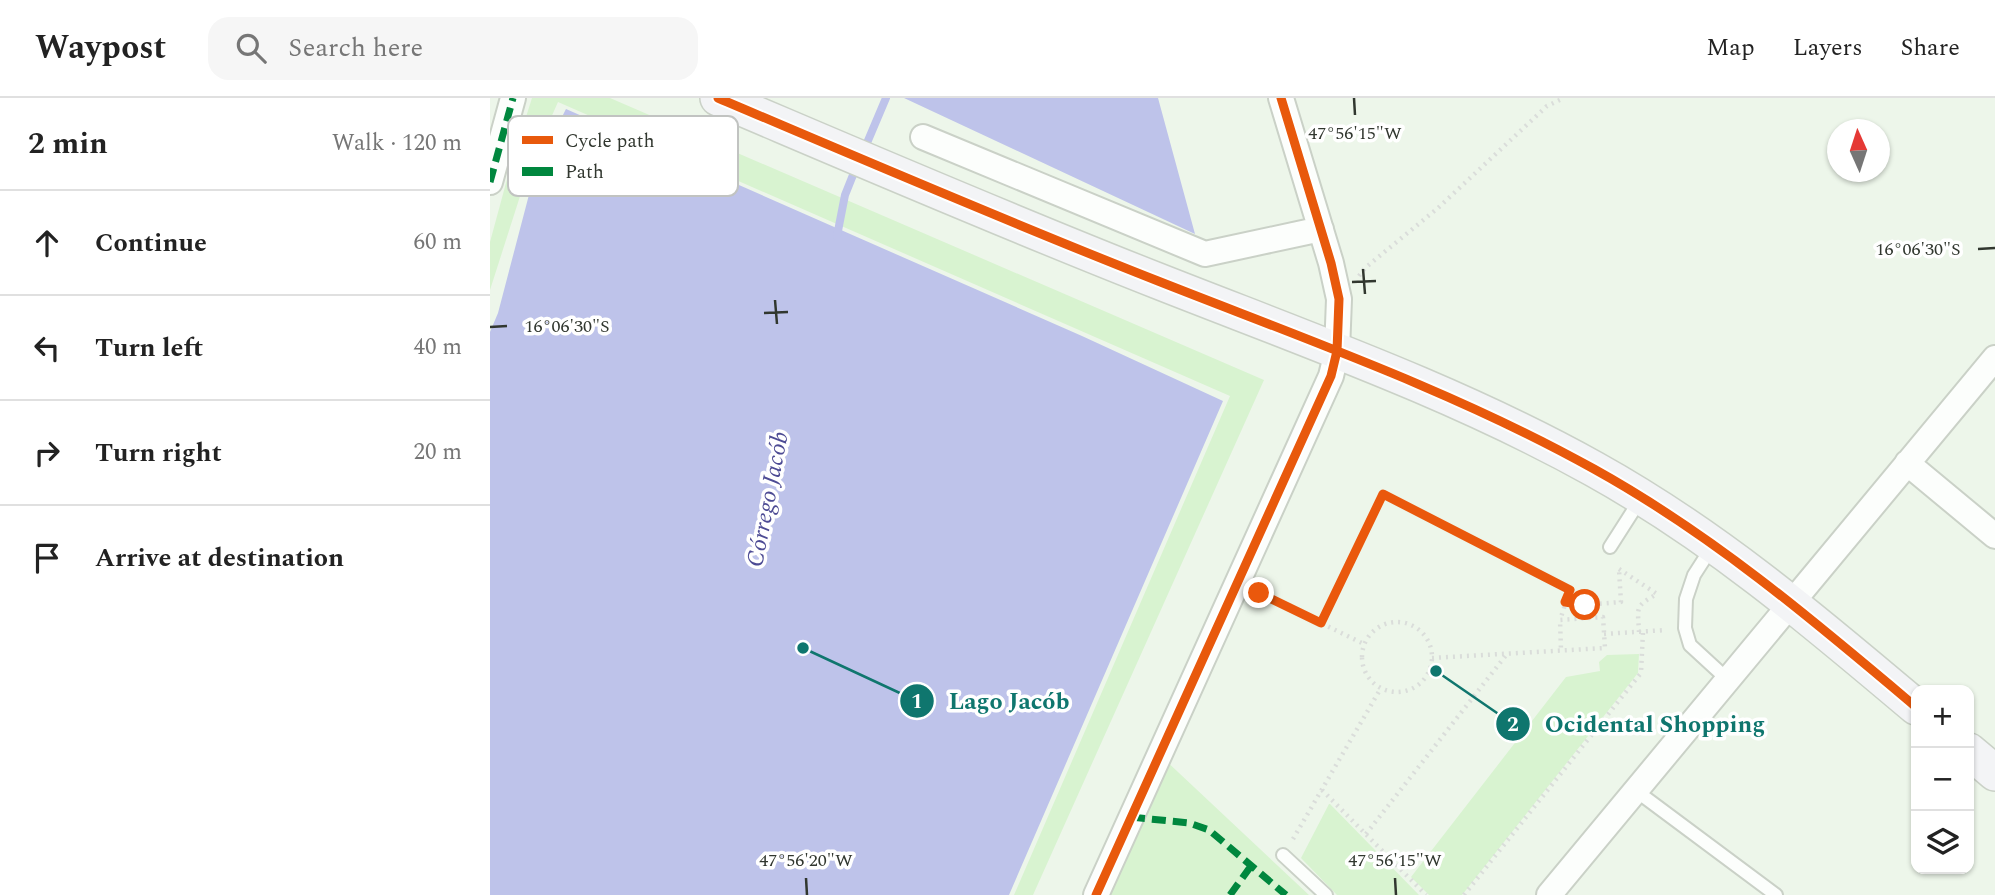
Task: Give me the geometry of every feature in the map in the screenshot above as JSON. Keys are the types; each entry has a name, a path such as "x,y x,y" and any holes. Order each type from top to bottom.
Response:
{"street":[{"path":"508,116 513,98"},
{"path":"718,98 1080,250 1337,351 1493,417 1595,469 1714,544 1791,602 1911,703"},
{"path":"1096,895 1331,376 1337,351 1339,299 1331,263 1281,98"},
{"path":"490,182 508,116"},
{"path":"923,136 1205,254 1321,229"},
{"path":"1549,895 1995,358"},
{"path":"1907,463 1995,536"},
{"path":"1974,755 1995,773"}],"lane":[{"path":"1610,547 1642,497"},
{"path":"1714,544 1694,575 1686,599 1685,628 1690,645 1727,679"},
{"path":"1635,790 1776,895"},
{"path":"1283,855 1326,895"}],"path":[{"path":"1339,299 1365,268 1437,208 1547,106 1564,98"},
{"path":"1321,623 1383,494 1570,590 1560,620 1561,650"},
{"path":"1565,602 1585,605 1621,602 1619,569 1657,594 1640,604 1639,632"},
{"path":"1259,593 1364,644"},
{"path":"1432,659 1605,648 1603,617 1560,620"},
{"path":"1389,622 1412,625 1421,631 1428,641 1432,659 1427,675 1420,684 1410,690 1398,692 1381,688 1368,677 1363,667 1361,656 1364,644 1378,627 1389,622"},
{"path":"1464,895 1641,673 1643,632 1604,634"},
{"path":"1366,834 1507,654"},
{"path":"1295,837 1381,688"},
{"path":"1322,790 1426,895"}],"green space":[{"path":"532,98 610,98 652,116 590,116 558,102 552,116 526,116"},
{"path":"738,153 1264,380 1033,895 1014,895 1230,396 738,181"},
{"path":"508,176 508,196 520,196 490,290 490,242"},
{"path":"1639,654 1638,673 1462,895 1429,895 1411,877 1566,677 1600,671 1599,662 1607,655"},
{"path":"1162,757 1309,895 1100,895"},
{"path":"1329,804 1419,895 1337,895 1301,858"}],"water":[{"path":"904,98 1158,98 1195,234"},
{"path":"566,109 582,116 562,116"},
{"path":"738,185 1223,401 1009,895 490,895 490,332 498,313 529,196 738,196"}],"waterway":[{"name":"Córrego Jacób","path":"864,150 886,98"},
{"name":"Córrego Jacób","path":"837,236 845,195 857,165"}],"marked path":[{"path":"508,116 513,98"},
{"path":"490,182 508,116"},
{"path":"1131,817 1189,823 1209,830 1286,895"},
{"path":"1230,895 1251,866"}],"cycle path":[{"path":"718,98 1047,237 1379,368 1542,441 1638,495 1721,550 1911,703"},
{"path":"1096,895 1331,376 1337,351 1339,299 1331,263 1281,98"}],"place":[{"name":"Lago Jacób","path":"803,648"},
{"name":"Ocidental Shopping","path":"1436,671"}],"route":[{"path":"1259,593 1321,623 1383,494 1570,590 1565,602 1585,605"}]}
